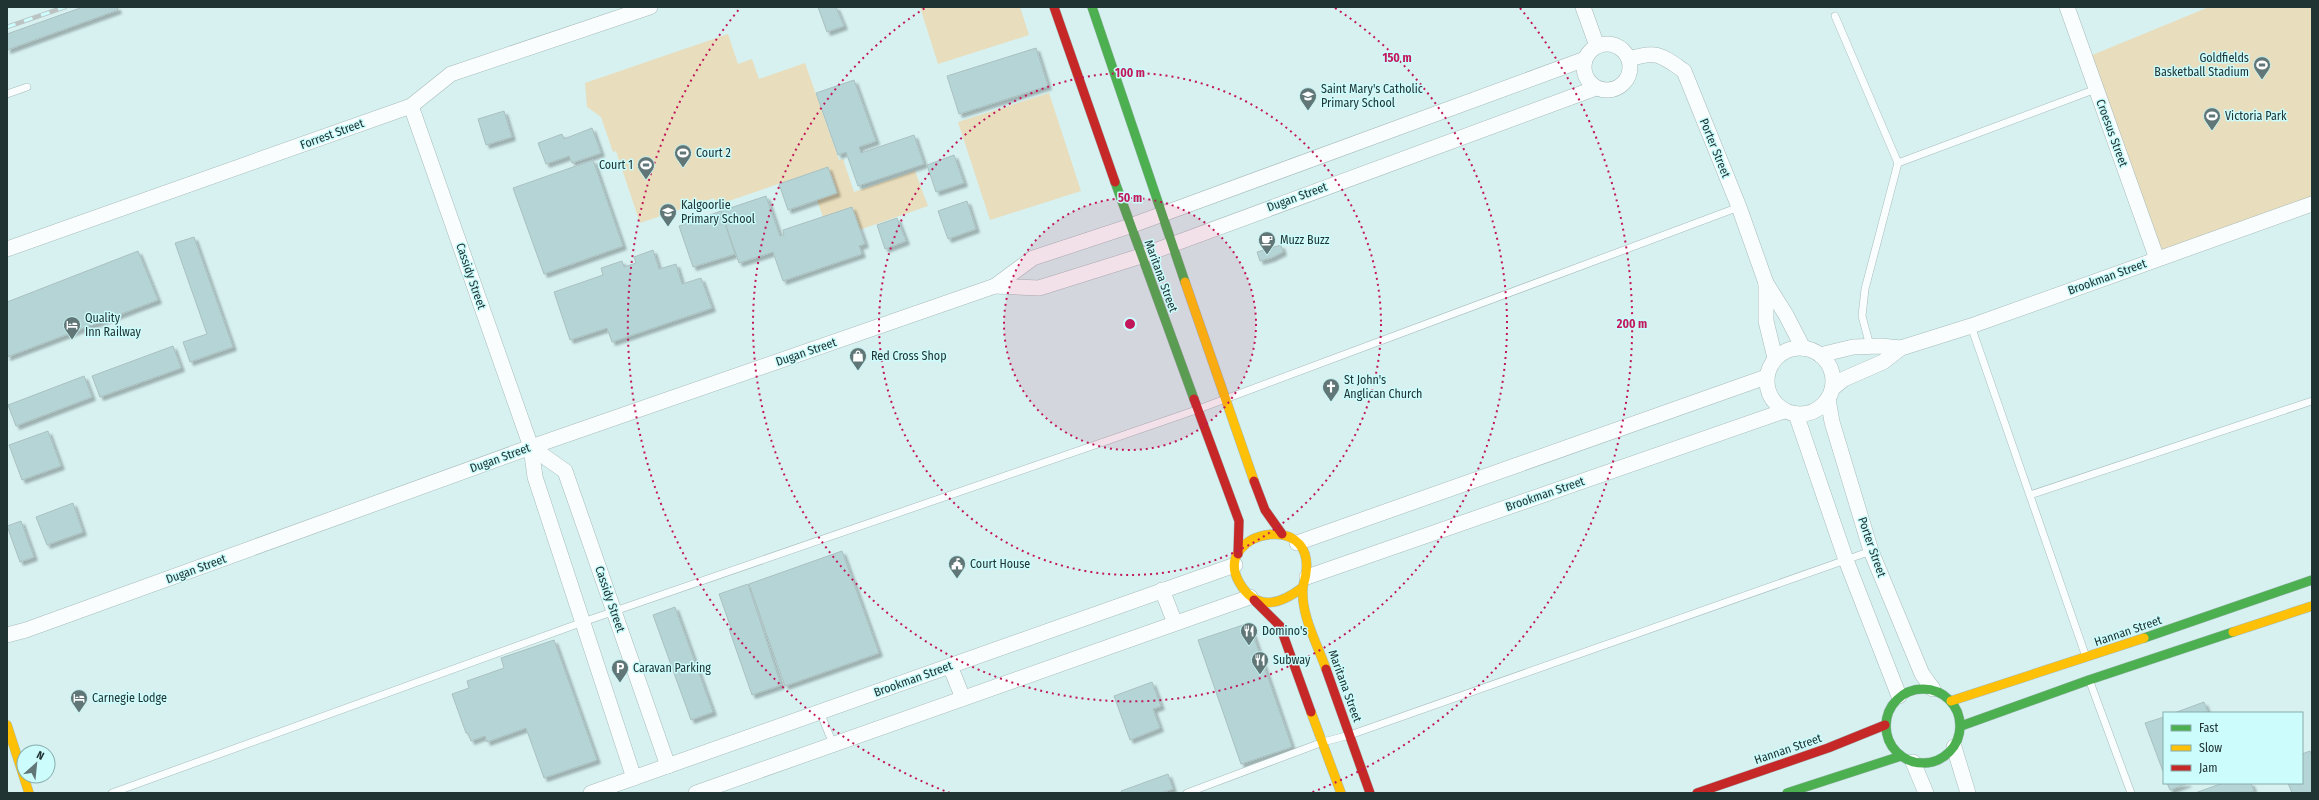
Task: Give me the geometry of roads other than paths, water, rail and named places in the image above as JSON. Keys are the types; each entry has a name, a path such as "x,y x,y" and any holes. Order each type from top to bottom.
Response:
{"main road":[{"name":"Maritana Street","path":"1054,7 1196,410 1239,521 1237,559"},
{"name":"Maritana Street","path":"1092,7 1170,244 1265,510 1282,534"},
{"path":"1252,598 1272,604 1284,602 1295,596 1305,582 1306,558 1297,543 1282,534 1268,532 1256,535 1245,543 1237,559 1236,576 1244,591 1280,626 1341,793"},
{"name":"Hannan Street","path":"1951,701 2086,658 2312,580"},
{"name":"Maritana Street","path":"1305,582 1302,605 1370,793"},
{"path":"1961,726 2089,680 2312,606"},
{"path":"1921,688 1933,689 1951,701 1959,717 1961,726 1959,737 1954,747 1943,758 1928,763 1907,759 1892,748 1887,737 1885,724 1889,709 1899,696 1909,691 1921,688"},
{"name":"Hannan Street","path":"1697,793 1828,748 1885,724"},
{"path":"7,726 29,793"},
{"path":"1787,793 1907,759"}],"street":[{"name":"Forrest Street","path":"7,249 411,106 451,74 650,7"},
{"path":"1583,7 1597,46"},
{"name":"Croesus Street","path":"2067,7 2157,259"},
{"path":"1610,44 1622,48 1629,58 1631,70 1627,81 1618,88 1607,91 1596,88 1585,76 1585,59 1597,46 1610,44"},
{"name":"Porter Street","path":"1629,58 1647,53 1665,57 1684,70 1739,207 1766,283 1786,315 1803,348"},
{"name":"Dugan Street","path":"7,635 26,630 531,447 995,286 1033,258 1130,226 1585,59"},
{"name":"Dugan Street","path":"995,286 1039,288 1141,256 1170,244 1596,88"},
{"name":"Cassidy Street","path":"411,106 531,447 535,477 634,778"},
{"name":"Brookman Street","path":"1820,355 1853,347 1870,346 1900,348 1971,326 2312,204"},
{"name":"Porter Street","path":"1766,283 1766,321 1775,358"},
{"path":"1803,348 1820,355 1828,364 1833,376 1830,394 1820,408 1808,414 1790,412 1775,403 1768,392 1766,377 1775,358 1785,351 1803,348"},
{"name":"Brookman Street","path":"1830,394 1844,379 1883,362 1900,348"},
{"path":"1297,543 1766,377"},
{"name":"Porter Street","path":"1830,394 1832,422 1871,551 1922,674 1933,689"},
{"path":"1790,412 1899,696"},
{"name":"Brookman Street","path":"1305,582 1790,412"},
{"name":"Cassidy Street","path":"531,447 565,471 668,766"},
{"name":"Brookman Street","path":"591,793 1162,590 1237,559"},
{"path":"1162,590 1175,623"},
{"path":"696,793 1175,623 1252,598"},
{"path":"950,666 963,698"},
{"path":"1954,747 1968,793"},
{"path":"1907,759 1926,793"}],"lane":[{"path":"1835,16 1898,163 1865,289 1862,316 1870,346"},
{"path":"7,94 28,87"},
{"path":"1898,163 2096,90"},
{"path":"112,793 582,622 1196,410 1739,207"},
{"path":"1971,326 2086,658"},
{"path":"2030,495 2312,401"},
{"path":"1187,793 1323,742 1350,735 1871,551"},
{"path":"2089,680 2131,793"},
{"path":"820,712 833,744"}],"railway":[{"path":"7,27 65,7"}],"place":[{"name":"Goldfields Basketball Stadium","path":"2262,80"},
{"name":"Saint Mary's Catholic Primary School","path":"1308,111"},
{"name":"Victoria Park","path":"2212,131"},
{"name":"Court 2","path":"683,168"},
{"name":"Court 1","path":"646,180"},
{"name":"Kalgoorlie Primary School","path":"668,227"},
{"name":"Muzz Buzz","path":"1267,255"},
{"name":"Quality Inn Railway","path":"72,340"},
{"name":"Red Cross Shop","path":"858,371"},
{"name":"St John's Anglican Church","path":"1331,402"},
{"name":"Court House","path":"957,579"},
{"name":"Domino's","path":"1249,646"},
{"name":"Subway","path":"1260,675"},
{"name":"Caravan Parking","path":"620,683"},
{"name":"Carnegie Lodge","path":"79,713"}]}
